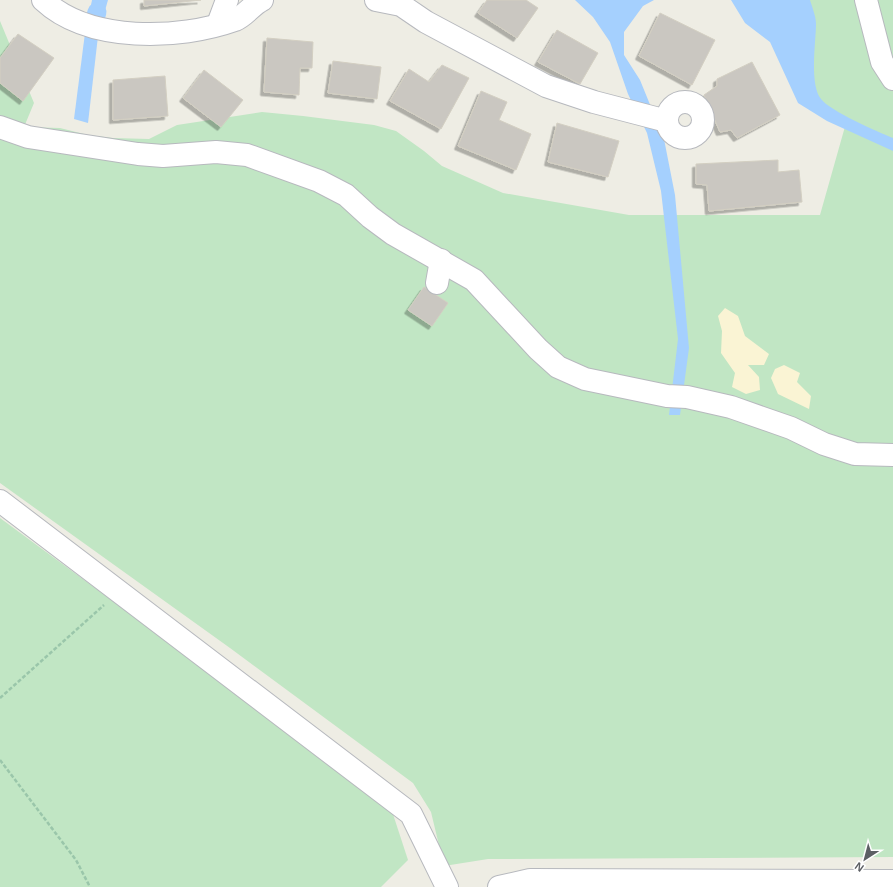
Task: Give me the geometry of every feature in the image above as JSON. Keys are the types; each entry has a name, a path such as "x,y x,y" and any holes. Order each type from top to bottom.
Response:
{"street":[{"path":"43,0 51,8 77,21 116,32 150,34 194,30 236,19 262,0"},
{"path":"218,24 227,0"},
{"path":"376,0 409,2 426,22 546,86 594,102 667,121"},
{"path":"866,0 882,62 893,79"},
{"path":"0,127 28,137 138,154 163,156 216,152 247,155 319,181 346,195 370,217 393,234 474,280 538,349 558,367 585,379 731,407 791,428 824,444 855,454 893,455"},
{"path":"437,282 441,260"},
{"path":"0,501 411,814 447,887"},
{"path":"499,887 530,880 893,881"}],"path":[{"path":"0,698 119,592"},
{"path":"0,760 76,860 90,887"}],"green space":[{"path":"753,0 893,0 893,857 488,859 444,866 431,812 413,783 230,648 0,483 0,21 34,103 24,127 60,128 88,135 113,138 149,139 177,125 262,112 303,116 374,125 396,131 442,166 503,193 629,215 820,215 846,123 803,95"},
{"path":"0,518 390,805 408,860 381,887 0,887"}],"sand":[{"path":"725,308 738,316 745,336 769,354 764,365 748,365 759,377 760,390 746,394 732,387 735,373 721,353 722,331 718,316"},
{"path":"784,365 800,373 797,382 811,396 809,409 778,394 771,378 775,369"}],"water":[{"path":"92,0 108,0 104,14 90,10"},
{"path":"575,0 654,0 643,6 624,32 624,55 640,80 664,139 675,195 689,348 680,415 669,415 678,339 661,191 647,133 628,94 610,42 593,17"},
{"path":"731,0 810,0 816,21 814,73 817,92 826,104 834,109 893,138 893,151 827,121 798,103 770,42 745,23"},
{"path":"85,33 98,36 88,123 74,119"}],"building":[{"path":"144,0 201,0 144,6"},
{"path":"487,0 526,0 538,8 517,38 478,13"},
{"path":"660,13 715,40 692,85 639,56"},
{"path":"557,30 598,53 580,84 538,62"},
{"path":"18,34 54,58 23,101 0,83 0,58"},
{"path":"267,38 313,42 312,68 300,68 299,95 264,92"},
{"path":"333,61 381,67 377,99 328,93"},
{"path":"752,62 780,115 737,138 731,130 720,132 704,95 717,86 717,79"},
{"path":"442,65 469,78 441,129 390,101 409,69 429,82"},
{"path":"204,70 243,100 221,127 183,98"},
{"path":"165,76 168,116 113,120 113,80"},
{"path":"481,91 507,102 499,120 531,134 516,170 458,146"},
{"path":"557,123 619,141 608,177 548,162"},
{"path":"778,160 778,172 799,170 802,202 709,211 707,185 696,184 696,164"},
{"path":"424,287 448,303 432,326 408,310"}],"waterway":[{"path":"95,19 97,12"}]}
